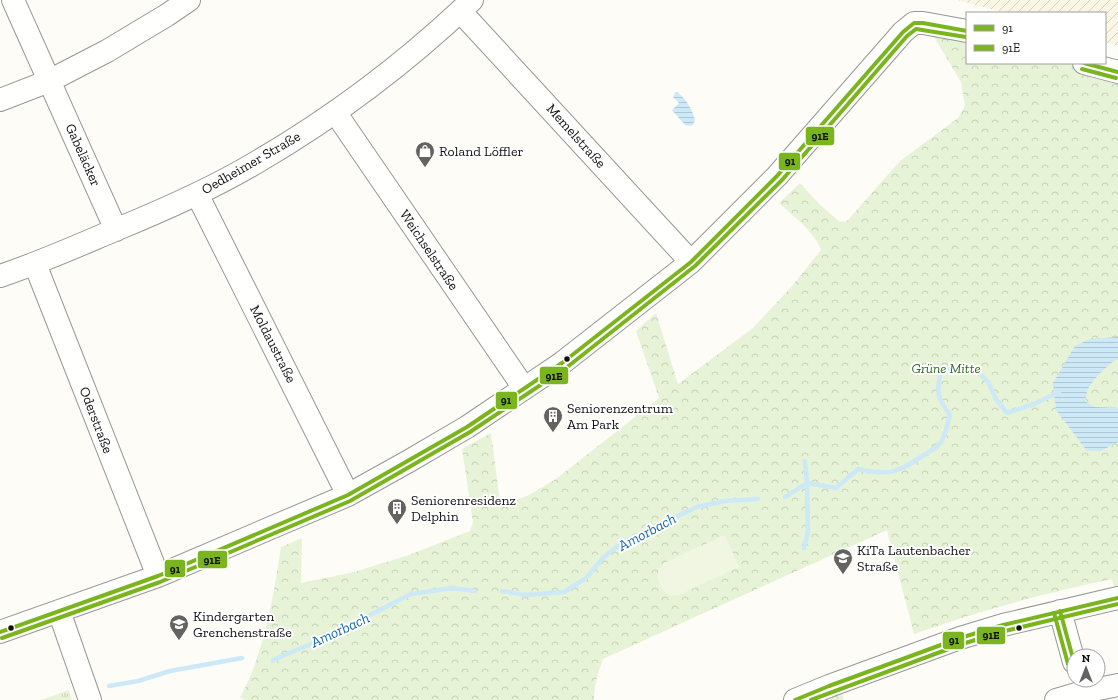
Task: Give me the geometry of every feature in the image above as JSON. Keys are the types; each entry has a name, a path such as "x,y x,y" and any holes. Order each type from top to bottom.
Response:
{"street":[{"name":"Gabeläcker","path":"13,0 116,230"},
{"path":"0,100 49,81 107,51 189,0"},
{"name":"Oedheimer Straße","path":"0,276 35,264 116,230 197,194 257,162 334,112 388,73 466,5"},
{"name":"Memelstraße","path":"466,5 691,262"},
{"path":"0,632 158,576 348,495 467,427 562,363 691,262 777,176 903,32 914,23 923,22 966,31"},
{"path":"1088,64 1118,72"},
{"name":"Weichselstraße","path":"334,112 524,388"},
{"name":"Moldaustraße","path":"197,194 348,495"},
{"name":"Oderstraße","path":"35,264 158,576"},
{"path":"795,700 960,638 1003,625 1118,598"},
{"path":"58,611 90,700"},
{"path":"1060,612 1070,648"},
{"path":"1056,700 1082,691 1118,685"}],"shaded area":[{"path":"958,0 1118,0 1118,46 1106,42 1106,12 1001,12"}],"green space":[{"name":"Grüne Mitte","path":"931,32 966,35 966,64 1074,64 1118,76 1118,590 1115,590 1112,579 1087,584 987,610 914,634 887,530 603,659 597,679 594,700 245,700 240,698 249,680 262,643 275,586 281,547 302,538 301,583 354,572 409,555 470,531 473,522 462,449 491,433 500,502 506,504 529,495 556,479 659,398 636,331 656,313 678,384 753,328 793,285 821,250 809,231 779,203 800,183 819,204 840,222 847,221 900,161 958,118 965,106 961,82"},
{"path":"725,535 739,567 679,595 670,596 662,590 658,580 658,571 664,563"},
{"path":"840,688 844,700 817,700"},
{"path":"69,690 72,700 41,700"}],"water":[{"path":"677,92 684,98 691,108 695,120 693,125 685,125 672,110 679,103 673,97"},
{"path":"1118,337 1118,360 1111,363 1093,381 1087,391 1086,402 1095,407 1118,408 1118,442 1101,451 1087,451 1056,410 1053,383 1075,346 1090,339"}],"waterway":[{"name":"Amorbach","path":"785,497 807,483 836,488 858,469 878,472 900,469 936,448 943,439 950,415 942,404 938,390 941,371 959,368 974,368 988,382 996,399 1007,413 1034,404 1059,392"},
{"path":"804,548 808,532 805,461"},
{"name":"Amorbach","path":"502,591 527,595 564,592 586,578 604,557 623,542 697,507 725,501 758,499"},
{"name":"Amorbach","path":"273,660 351,627 368,616 411,594 452,588 475,591"},
{"name":"Amorbach","path":"109,686 138,681 170,671 242,658"}],"transit line":[{"name":"91","path":"914,23 923,23 966,31"},
{"name":"91","path":"0,632 158,576 348,495 467,427 562,363 691,262 777,176 903,32 914,23"},
{"name":"91E","path":"2,638 160,582 350,501 470,432 566,368 695,266 782,180 907,36 916,29 966,37"},
{"name":"91","path":"1088,64 1118,72"},
{"name":"91E","path":"1082,69 1116,78"},
{"name":"91","path":"795,700 960,638 1003,625 1118,598"},
{"name":"91E","path":"811,700 962,644 1005,631 1118,604"},
{"name":"91","path":"1060,611 1070,648"},
{"name":"91E","path":"1054,613 1066,657"}],"place":[{"name":"Roland Löffler","path":"425,168"},
{"name":"Seniorenzentrum Am Park","path":"553,433"},
{"name":"Seniorenresidenz Delphin","path":"397,525"},
{"name":"KiTa Lautenbacher Straße","path":"843,575"},
{"name":"Kindergarten Grenchenstraße","path":"179,641"}]}
